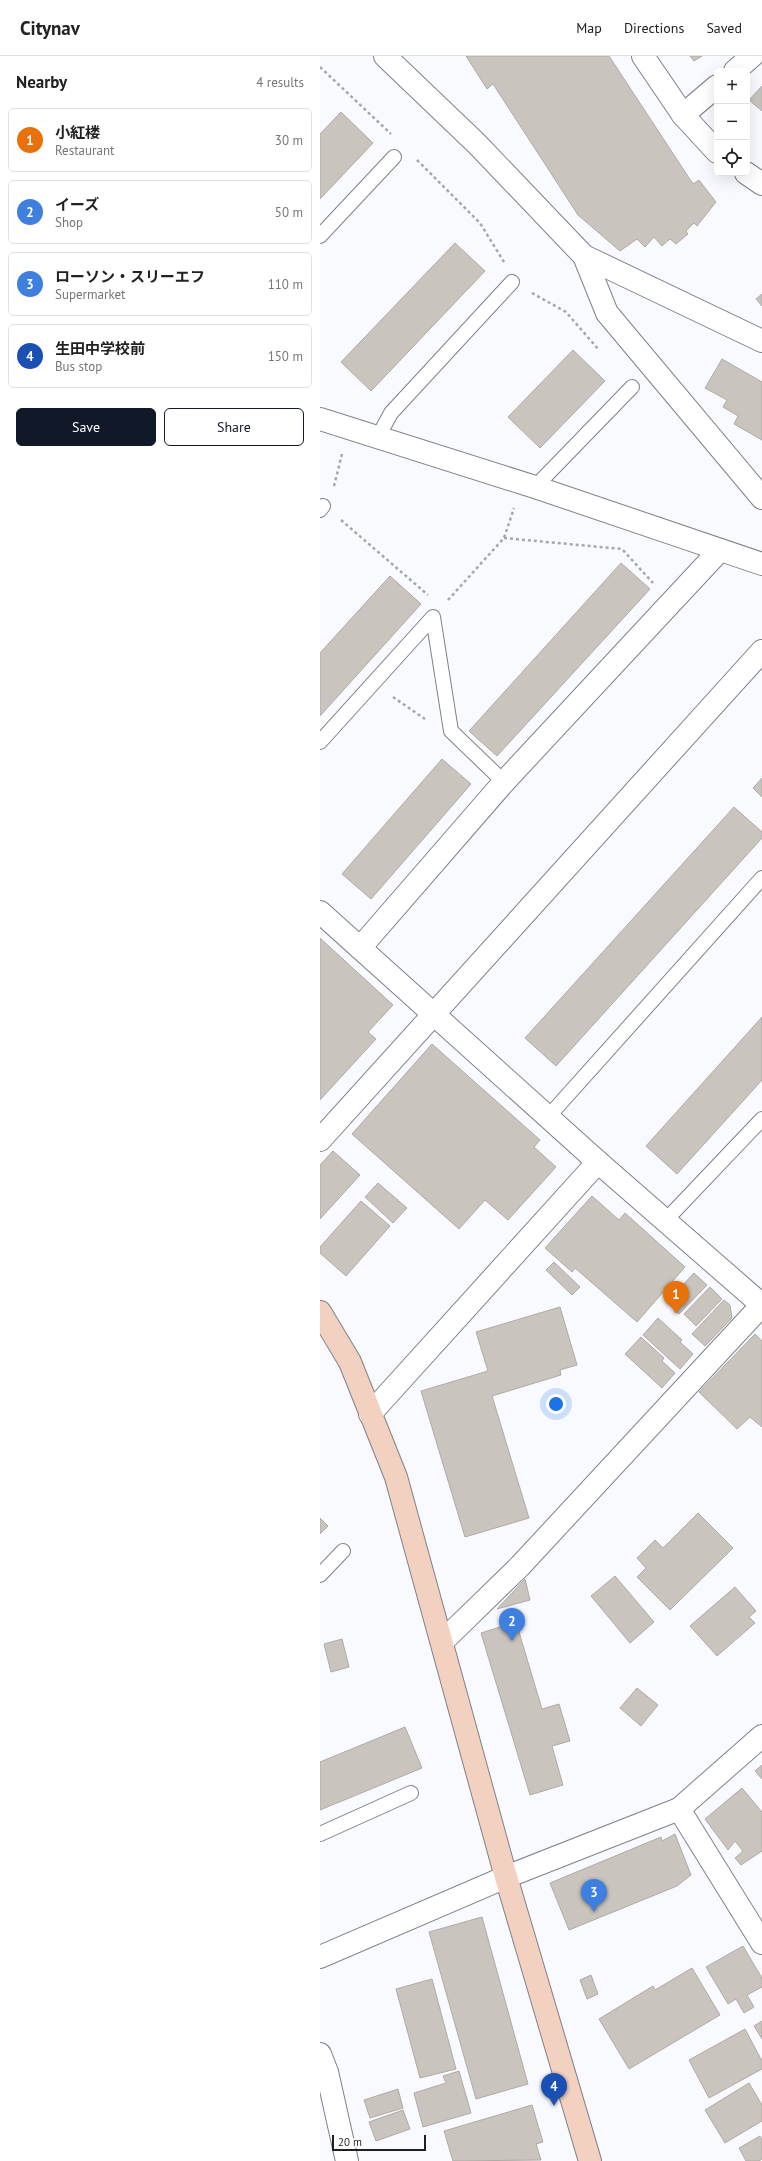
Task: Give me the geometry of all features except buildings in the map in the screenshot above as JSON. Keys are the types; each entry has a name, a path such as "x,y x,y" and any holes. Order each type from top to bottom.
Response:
{"street":[{"path":"385,56 477,144 584,256 762,341"},
{"path":"643,56 684,115 714,149"},
{"path":"738,68 752,56"},
{"path":"684,115 714,89"},
{"path":"750,176 762,184"},
{"path":"584,256 608,313 762,498"},
{"path":"320,419 529,485 762,564"},
{"path":"360,948 504,782 720,550"},
{"path":"320,1140 432,1013 762,651"},
{"path":"320,912 598,1162 762,1305 520,1566 442,1641"},
{"path":"370,1414 598,1162"},
{"path":"320,1312 350,1362 396,1477 506,1877 590,2161"},
{"path":"320,1957 506,1877 678,1809 762,1736"},
{"path":"678,1809 762,1943"},
{"path":"320,2054 327,2072 348,2161"}],"lane":[{"path":"320,236 394,157"},
{"path":"378,437 391,413 512,282"},
{"path":"529,485 632,387"},
{"path":"320,742 438,612"},
{"path":"438,612 451,731 504,782"},
{"path":"548,1117 762,878"},
{"path":"665,1221 762,1119"},
{"path":"320,1575 343,1551"},
{"path":"320,1834 411,1793"}],"path":[{"path":"320,67 394,138"},
{"path":"416,158 480,223 503,258 512,282 566,312 602,353"},
{"path":"348,428 332,495 322,508 438,612 504,538 529,485"},
{"path":"504,538 622,549 672,602"},
{"path":"373,683 429,722 451,731"}],"place":[{"name":"小紅楼","path":"676,1314"},
{"name":"イーズ","path":"512,1641"},
{"name":"ローソン・スリーエフ","path":"594,1912"},
{"name":"生田中学校前","path":"554,2106"}]}
